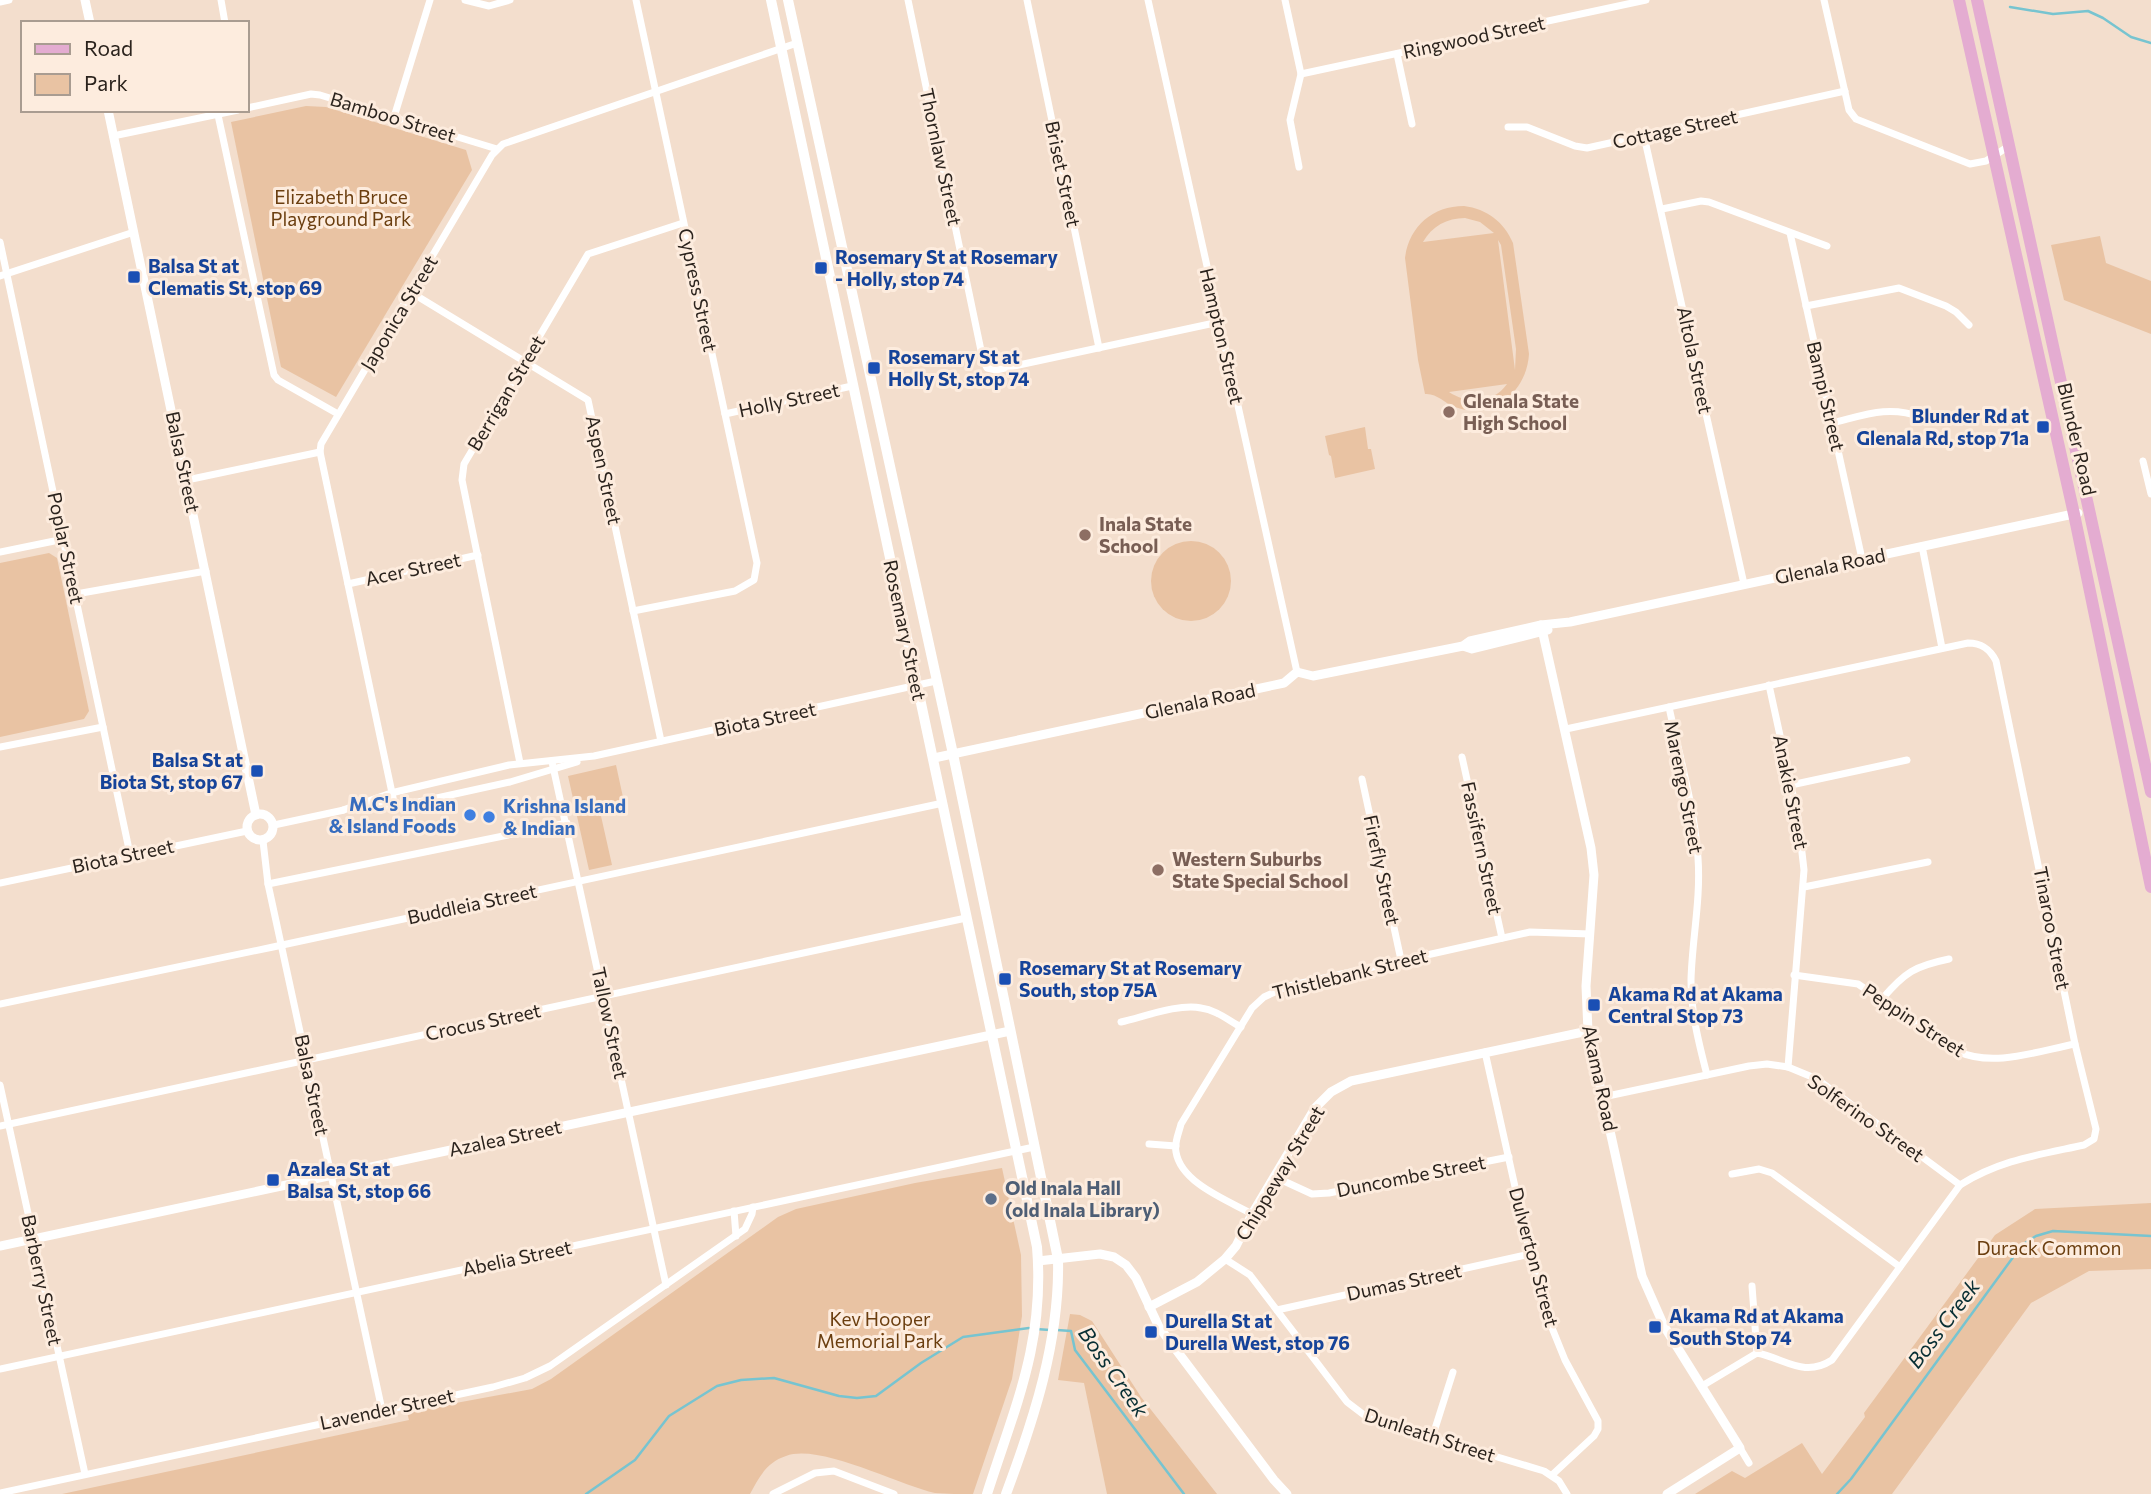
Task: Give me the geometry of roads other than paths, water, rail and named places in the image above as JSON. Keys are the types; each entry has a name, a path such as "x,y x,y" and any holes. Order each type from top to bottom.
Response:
{"main road":[{"name":"Rosemary Street","path":"771,0 934,758 1038,1261 1039,1296 1033,1345 1024,1384 987,1494"},
{"name":"Rosemary Street","path":"788,0 953,754 1058,1259 1059,1279 1050,1347 1037,1405 1006,1494"},
{"name":"Blunder Road","path":"1959,0 2074,514 2151,887"},
{"name":"Blunder Road","path":"1977,0 2151,792"}],"street":[{"path":"0,2 9,0"},
{"path":"85,0 90,21"},
{"path":"221,0 225,21"},
{"path":"394,117 430,0"},
{"path":"466,0 489,6 510,0"},
{"name":"Cypress Street","path":"633,611 735,592 754,580 757,563 636,0"},
{"name":"Thornlaw Street","path":"908,0 983,360 987,368 996,370 1219,322"},
{"name":"Briset Street","path":"1027,0 1099,348"},
{"name":"Hampton Street","path":"1148,0 1297,672"},
{"path":"1285,0 1301,74 1290,120 1299,167"},
{"name":"Ringwood Street","path":"1301,74 1646,0"},
{"path":"1824,0 1849,110 1856,119 1970,164 1995,157 2010,146"},
{"path":"497,149 517,138 797,43"},
{"path":"1397,54 1412,124"},
{"name":"Cottage Street","path":"1508,127 1527,127 1587,148 1844,91"},
{"name":"Bamboo Street","path":"248,108 320,94 497,149"},
{"name":"Balsa Street","path":"108,112 256,815"},
{"path":"114,136 230,112"},
{"path":"218,115 274,375 278,380 338,414"},
{"name":"Altola Street","path":"1644,136 1744,584"},
{"name":"Japonica Street","path":"320,452 321,444 338,414 497,149"},
{"path":"1662,209 1701,201 1709,202 1827,246"},
{"name":"Berrigan Street","path":"520,763 462,480 464,464 588,254 683,223"},
{"path":"3,275 134,232"},
{"name":"Bampi Street","path":"1790,233 1862,559"},
{"name":"Poplar Street","path":"0,242 3,275 64,539 130,854"},
{"path":"1806,306 1899,288 1946,306 1969,325"},
{"name":"Aspen Street","path":"412,293 588,400 661,741"},
{"name":"Holly Street","path":"725,414 852,386"},
{"path":"1832,423 1890,410 1903,410 1921,417"},
{"path":"187,480 320,452 395,807"},
{"path":"2143,461 2151,494"},
{"name":"Glenala Road","path":"934,758 1284,682 1297,672 1312,676 1463,646 1472,649 1570,622 2090,509"},
{"path":"0,552 64,539"},
{"path":"1922,546 1942,648"},
{"name":"Acer Street","path":"348,583 478,555"},
{"path":"76,594 206,571"},
{"name":"Akama Road","path":"1542,629 1591,848 1594,875 1586,986 1588,1031 1643,1276 1664,1326 1749,1463"},
{"name":"Tinaroo Street","path":"1566,729 1942,648 1977,643 1991,652 1996,661 2075,1044 2096,1129 2094,1139 2084,1145 2003,1163 1979,1172 1960,1185 1832,1360 1823,1366 1801,1368 1757,1353"},
{"name":"Biota Street","path":"343,810 395,807 510,782 554,765 936,681"},
{"name":"Anakie Street","path":"1769,685 1801,832 1804,887 1794,975 1788,1067"},
{"name":"Marengo Street","path":"1669,707 1698,857 1699,886 1692,958 1692,1002 1707,1075"},
{"path":"0,747 103,727"},
{"name":"Fassifern Street","path":"1462,757 1502,938"},
{"path":"1791,785 1907,760"},
{"name":"Biota Street","path":"274,825 343,810 391,793 520,763 554,765"},
{"name":"Tallow Street","path":"554,765 666,1285"},
{"name":"Firefly Street","path":"1362,779 1402,960"},
{"name":"Buddleia Street","path":"0,1004 943,803"},
{"path":"256,815 269,817 274,825 270,836 263,841 255,840 247,831 250,819 256,815"},
{"path":"268,884 567,823"},
{"name":"Biota Street","path":"0,883 247,831"},
{"name":"Balsa Street","path":"263,841 268,884 382,1410"},
{"path":"1804,887 1928,862"},
{"name":"Crocus Street","path":"4,1125 966,918"},
{"name":"Thistlebank Street","path":"1176,1146 1181,1124 1252,1008 1276,990 1502,938 1545,931 1590,934"},
{"path":"1882,999 1914,968 1949,959"},
{"name":"Peppin Street","path":"1794,975 1858,984 1971,1058 1987,1060 2075,1044"},
{"path":"1121,1022 1187,1007 1199,1007 1213,1011 1241,1027"},
{"name":"Azalea Street","path":"0,1247 1010,1031"},
{"name":"Chippeway Street","path":"1149,1307 1197,1282 1225,1259 1236,1246 1252,1213 1315,1108 1331,1092 1351,1081 1588,1031"},
{"name":"Dulverton Street","path":"1485,1052 1530,1254 1546,1313 1565,1360 1598,1421 1594,1436 1552,1475"},
{"name":"Solferino Street","path":"1603,1097 1749,1066 1767,1064 1788,1067 1817,1079 1960,1185"},
{"name":"Barberry Street","path":"0,1085 4,1125 33,1239 85,1474"},
{"path":"1149,1144 1176,1146 1181,1166 1190,1177 1252,1213"},
{"name":"Abelia Street","path":"0,1370 1034,1147"},
{"name":"Duncombe Street","path":"1275,1177 1312,1194 1329,1193 1508,1157"},
{"path":"1732,1174 1759,1169 1772,1173 1900,1267"},
{"name":"Lavender Street","path":"0,1493 525,1378 550,1366 745,1230 753,1207"},
{"path":"734,1211 736,1236"},
{"path":"1038,1261 1100,1254 1114,1257 1126,1265 1136,1278 1158,1327 1287,1494"},
{"name":"Dumas Street","path":"1277,1310 1530,1254"},
{"name":"Dunleath Street","path":"1225,1259 1251,1275 1347,1402 1357,1411 1368,1418 1552,1475"},
{"path":"1702,1386 1757,1353 1752,1286"},
{"path":"1433,1438 1453,1372"},
{"path":"1667,1494 1740,1448"},
{"path":"773,1494 824,1471 834,1471 877,1491 894,1494"},
{"path":"1552,1475 1567,1494"}],"waterway":[{"path":"2010,7 2053,14 2088,11 2131,37 2151,43"},
{"name":"Boss Creek","path":"1837,1494 1851,1479 2022,1245 2036,1236 2053,1231 2151,1236"},
{"name":"Boss Creek","path":"586,1494 635,1460 669,1416 717,1386 741,1380 774,1378 839,1396 876,1396 963,1337 1029,1328"},
{"name":"Boss Creek","path":"1036,1329 1050,1330"},
{"name":"Boss Creek","path":"1057,1330 1071,1331 1075,1350 1184,1494"}],"place":[{"name":"Rosemary St at Rosemary - Holly, stop 74","path":"821,268"},
{"name":"Balsa St at Clematis St, stop 69","path":"134,277"},
{"name":"Rosemary St at Holly St, stop 74","path":"874,368"},
{"name":"Glenala State High School","path":"1449,412"},
{"name":"Blunder Rd at Glenala Rd, stop 71a","path":"2043,427"},
{"name":"Inala State School","path":"1085,535"},
{"name":"Balsa St at Biota St, stop 67","path":"257,771"},
{"name":"M.C's Indian & Island Foods","path":"470,815"},
{"name":"Krishna Island & Indian","path":"489,817"},
{"name":"Western Suburbs State Special School","path":"1158,870"},
{"name":"Rosemary St at Rosemary South, stop 75A","path":"1005,979"},
{"name":"Akama Rd at Akama Central Stop 73","path":"1594,1005"},
{"name":"Azalea St at Balsa St, stop 66","path":"273,1180"},
{"name":"Old Inala Hall (old Inala Library)","path":"991,1199"},
{"name":"Akama Rd at Akama South Stop 74","path":"1655,1327"},
{"name":"Durella St at Durella West, stop 76","path":"1151,1332"}],"park label":[{"name":"Elizabeth Bruce Playground Park","path":"341,208"},
{"name":"Durack Common","path":"2049,1248"},
{"name":"Kev Hooper Memorial Park","path":"880,1330"}]}
